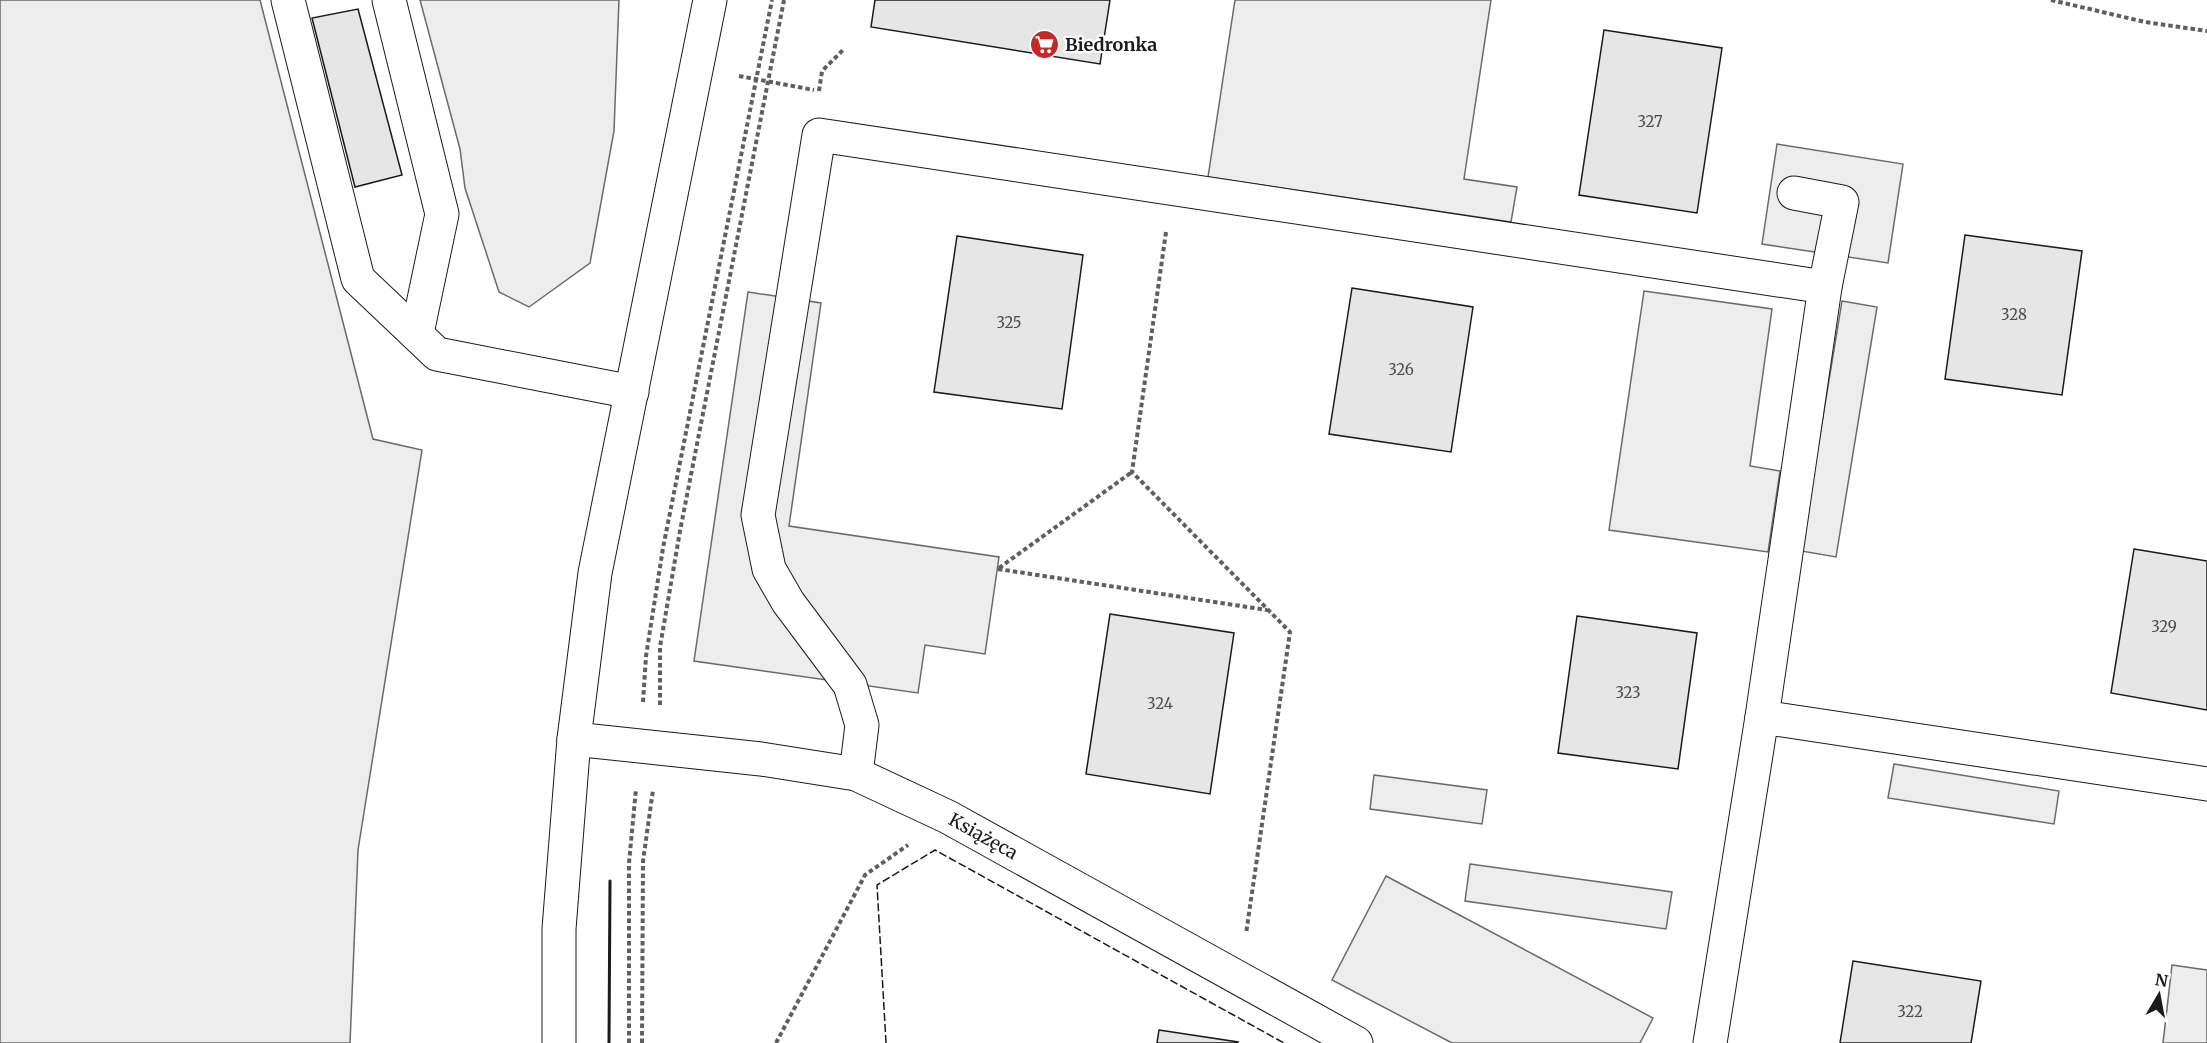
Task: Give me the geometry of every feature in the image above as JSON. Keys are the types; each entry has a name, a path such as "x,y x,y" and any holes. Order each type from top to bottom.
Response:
{"street":[{"path":"288,0 358,279 437,354 632,392"},
{"path":"389,0 442,214 417,333"},
{"path":"559,1043 559,929 574,739 595,573 710,0"},
{"path":"856,774 862,725 850,685 788,602 769,569 758,515 819,135 1825,287"},
{"path":"1710,1043 1762,717 1825,287 1842,202 1794,193"},
{"path":"1762,717 2207,784"},
{"name":"Książęca","path":"574,739 760,759 856,774 948,817 1356,1043"}],"path":[{"path":"643,709 646,656 663,548 772,0"},
{"path":"660,711 660,647 766,82 784,0"},
{"path":"2051,0 2145,22 2207,31"},
{"path":"819,135 815,121 822,71 843,50"},
{"path":"734,75 819,91"},
{"path":"1172,190 1132,471 998,569 1269,610"},
{"path":"1132,471 1290,632 1239,979"},
{"path":"642,1043 643,861 654,778"},
{"path":"629,1043 629,862 636,787"},
{"path":"776,1043 865,875 948,817"}],"shaded area":[{"path":"0,0 260,0 373,439 422,450 358,850 350,1043 0,1043"},
{"path":"420,0 619,0 614,131 590,263 529,307 499,292 465,188 460,149"},
{"path":"1235,0 1491,0 1464,179 1517,187 1511,222 1208,177"},
{"path":"1777,144 1903,164 1888,263 1762,244"},
{"path":"1644,291 1772,309 1750,466 1780,471 1768,552 1609,530"},
{"path":"748,292 821,303 789,526 999,557 985,654 925,645 918,693 694,661"},
{"path":"1842,301 1877,307 1836,557 1801,551"},
{"path":"1894,764 2059,791 2054,824 1888,798"},
{"path":"1374,775 1487,790 1482,824 1370,809"},
{"path":"1470,864 1672,892 1666,929 1465,901"},
{"path":"1386,876 1653,1018 1640,1043 1452,1043 1332,980"},
{"path":"2172,965 2207,970 2207,1043 2163,1043"}],"building":[{"name":"Biedronka","path":"875,0 1110,0 1100,64 871,27"},
{"path":"358,9 402,175 355,187 312,18"},
{"path":"1604,30 1722,48 1697,213 1579,195"},
{"path":"1965,235 2082,251 2062,395 1945,379"},
{"path":"957,236 1083,255 1062,409 934,392"},
{"path":"1352,288 1473,307 1451,452 1329,434"},
{"path":"2134,549 2207,561 2207,710 2111,693"},
{"path":"1110,614 1234,633 1210,794 1086,774"},
{"path":"1577,616 1697,633 1678,769 1558,753"},
{"path":"1853,961 1981,981 1971,1043 1840,1043"},
{"path":"1159,1030 1238,1042 1238,1043 1157,1043"}],"fence":[{"path":"886,1043 877,885 935,850 1284,1043"}],"wall":[{"path":"609,1043 610,881"}],"place":[{"name":"Biedronka","path":"1044,45"}]}
